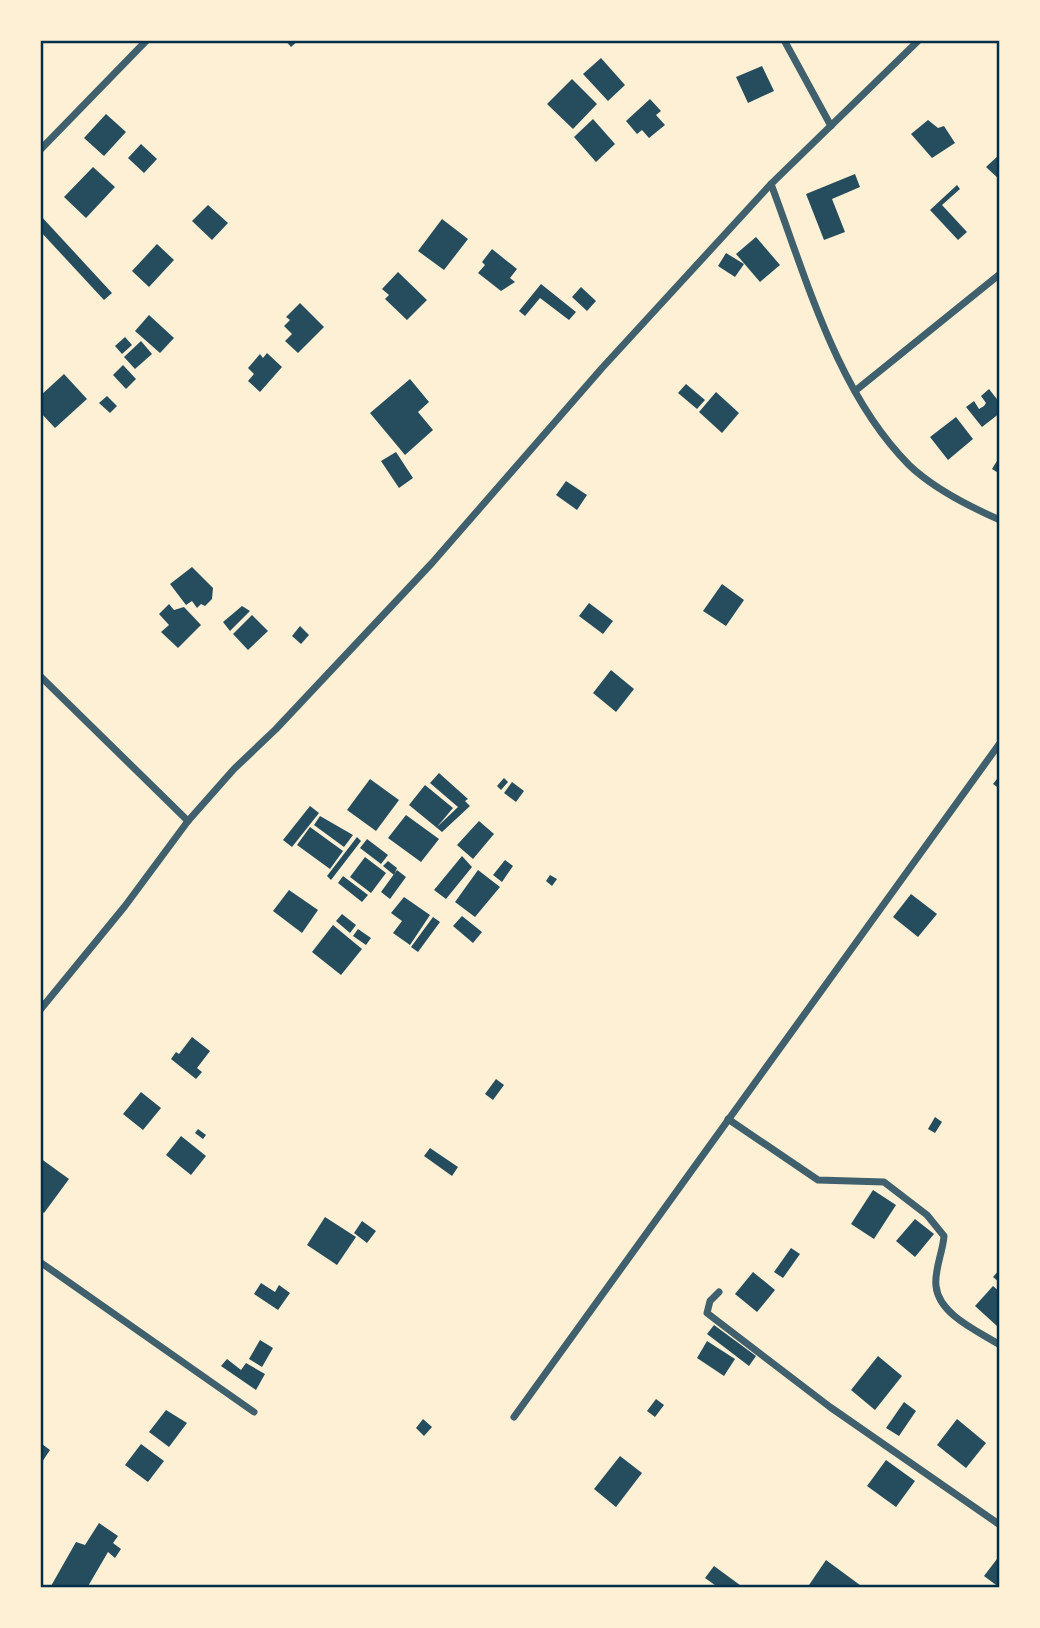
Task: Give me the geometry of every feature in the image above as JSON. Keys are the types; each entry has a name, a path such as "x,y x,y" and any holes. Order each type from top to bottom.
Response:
{"street":[{"path":"40,150 146,40"},
{"path":"783,40 831,126"},
{"path":"40,1010 125,906 188,821 414,582 602,368 771,184 919,40"},
{"path":"771,184 830,343 855,391 909,465 941,489 1000,520"},
{"path":"855,391 1000,274"},
{"path":"40,676 188,821"},
{"path":"514,1417 1000,743"},
{"path":"728,1119 818,1180 884,1182 908,1198 944,1236 936,1285 940,1298 957,1318 1000,1345"},
{"path":"40,1262 254,1412"},
{"path":"719,1292 710,1301 707,1313 830,1408 1000,1525"}],"building":[{"path":"285,40 299,40 291,47"},
{"path":"601,58 625,85 608,101 583,74"},
{"path":"762,66 774,91 748,103 736,77"},
{"path":"572,79 597,104 573,129 547,104"},
{"path":"650,99 661,111 656,115 665,125 649,138 642,130 637,134 626,121"},
{"path":"106,114 126,132 104,156 84,138"},
{"path":"593,119 615,144 596,162 574,137"},
{"path":"928,120 938,128 944,126 955,143 932,158 911,134"},
{"path":"141,144 157,159 144,173 128,158"},
{"path":"1000,154 1000,180 986,167"},
{"path":"93,167 115,187 86,218 64,197"},
{"path":"855,174 860,187 832,199 845,232 824,240 806,194"},
{"path":"957,185 960,189 942,205 967,232 958,240 930,210"},
{"path":"208,205 228,223 212,240 192,221"},
{"path":"40,215 112,293 104,300 40,231"},
{"path":"442,219 468,239 444,270 418,251"},
{"path":"756,237 780,265 760,282 736,254"},
{"path":"157,244 174,260 149,287 132,271"},
{"path":"492,249 517,269 510,278 515,282 501,291 478,273"},
{"path":"726,253 744,264 735,277 718,266"},
{"path":"398,272 427,300 407,320 385,299 389,295 382,289"},
{"path":"541,284 576,312 569,320 540,298 525,316 519,311"},
{"path":"581,287 596,301 587,311 572,297"},
{"path":"300,303 324,327 298,353 285,341 292,334 284,326 290,320 286,317"},
{"path":"149,315 174,338 160,353 135,331"},
{"path":"125,337 132,345 122,354 115,346"},
{"path":"141,341 152,354 135,369 124,357"},
{"path":"267,353 282,367 260,392 248,381 254,374 248,368 260,354 263,358"},
{"path":"123,365 136,379 126,389 113,375"},
{"path":"64,374 87,399 55,428 40,412 40,396"},
{"path":"410,379 429,402 418,412 433,430 405,455 370,413"},
{"path":"686,384 705,400 697,409 678,393"},
{"path":"989,389 1000,403 1000,413 982,427 966,407 974,401 979,409 984,406 986,403 981,396"},
{"path":"716,392 739,413 722,433 699,412"},
{"path":"107,396 117,406 110,413 99,403"},
{"path":"956,417 973,439 948,460 930,437"},
{"path":"396,452 413,478 399,488 381,461"},
{"path":"1000,456 1000,474 992,469"},
{"path":"566,481 587,495 577,510 556,495"},
{"path":"192,567 213,588 212,599 205,606 201,604 197,608 192,601 186,605 170,584"},
{"path":"722,584 744,600 726,626 703,611"},
{"path":"589,603 613,621 603,634 579,616"},
{"path":"169,604 174,610 184,607 201,625 178,648 161,632 169,625 159,614"},
{"path":"242,606 250,611 230,631 223,622"},
{"path":"252,615 268,631 248,650 233,634"},
{"path":"300,626 309,635 301,644 292,636"},
{"path":"611,670 634,689 616,712 593,693"},
{"path":"439,773 468,799 465,801 470,806 442,832 409,805 425,785 453,808 437,827 458,807 430,783"},
{"path":"1000,775 1000,789 993,784"},
{"path":"504,778 508,782 501,790 497,786"},
{"path":"370,779 399,800 376,831 347,810"},
{"path":"512,782 524,791 516,802 504,793"},
{"path":"310,806 319,813 292,847 283,840"},
{"path":"406,815 439,839 421,862 388,838"},
{"path":"320,816 353,835 344,847 314,825"},
{"path":"479,821 494,834 473,859 457,845"},
{"path":"310,827 343,851 330,869 297,845"},
{"path":"357,837 361,841 331,880 327,876"},
{"path":"367,839 388,855 381,864 360,848"},
{"path":"462,856 472,867 446,899 434,890"},
{"path":"365,857 386,873 371,893 350,877"},
{"path":"505,860 513,866 502,882 493,875"},
{"path":"388,861 397,868 394,875 383,866"},
{"path":"397,870 406,877 390,899 381,892"},
{"path":"478,870 500,887 475,917 455,902"},
{"path":"550,875 557,879 552,886 546,881"},
{"path":"343,876 368,895 362,902 338,883"},
{"path":"289,890 318,910 302,933 273,911"},
{"path":"911,894 937,914 918,937 893,917"},
{"path":"404,897 430,915 410,945 393,933 402,921 391,913"},
{"path":"342,914 356,925 350,933 336,921"},
{"path":"462,916 482,932 473,943 453,926"},
{"path":"433,917 440,922 418,952 411,947"},
{"path":"333,925 362,949 341,975 312,952"},
{"path":"358,929 371,938 366,945 353,936"},
{"path":"192,1037 210,1051 197,1068 202,1072 196,1079 171,1059 176,1052 179,1054"},
{"path":"496,1079 504,1085 493,1100 485,1094"},
{"path":"141,1092 161,1108 143,1130 123,1114"},
{"path":"935,1117 942,1122 935,1133 928,1129"},
{"path":"198,1129 206,1135 203,1139 195,1133"},
{"path":"181,1136 206,1156 191,1175 166,1155"},
{"path":"430,1148 458,1167 452,1176 424,1156"},
{"path":"40,1158 69,1179 44,1213 40,1210"},
{"path":"873,1190 896,1205 874,1239 851,1224"},
{"path":"325,1217 356,1237 337,1265 307,1245"},
{"path":"915,1219 934,1234 915,1257 896,1241"},
{"path":"362,1221 376,1231 367,1243 354,1233"},
{"path":"791,1248 800,1254 783,1278 774,1272"},
{"path":"1000,1269 1000,1283 993,1277"},
{"path":"753,1272 775,1290 757,1312 735,1294"},
{"path":"261,1283 275,1292 279,1285 290,1293 278,1310 254,1294"},
{"path":"993,1286 1000,1292 1000,1323 997,1326 975,1306"},
{"path":"714,1325 756,1356 749,1366 707,1334"},
{"path":"260,1340 273,1348 262,1367 249,1359"},
{"path":"707,1341 735,1359 724,1376 697,1358"},
{"path":"878,1356 902,1376 875,1410 851,1390"},
{"path":"227,1359 241,1370 246,1363 265,1374 256,1390 221,1366"},
{"path":"656,1399 664,1405 655,1417 647,1411"},
{"path":"904,1402 916,1411 899,1436 886,1428"},
{"path":"166,1410 187,1423 169,1447 149,1432"},
{"path":"423,1419 432,1427 424,1436 416,1428"},
{"path":"957,1419 986,1443 966,1468 937,1445"},
{"path":"42,1444 50,1450 40,1465 40,1446"},
{"path":"141,1444 164,1461 148,1482 125,1465"},
{"path":"620,1456 642,1473 616,1507 594,1489"},
{"path":"886,1460 915,1481 896,1507 867,1486"},
{"path":"99,1523 118,1536 113,1543 121,1549 115,1558 108,1552 87,1588 51,1586 76,1542 85,1545"},
{"path":"1000,1555 1000,1588 984,1576"},
{"path":"826,1560 864,1588 807,1588"},
{"path":"714,1566 744,1588 719,1588 705,1578"}]}
